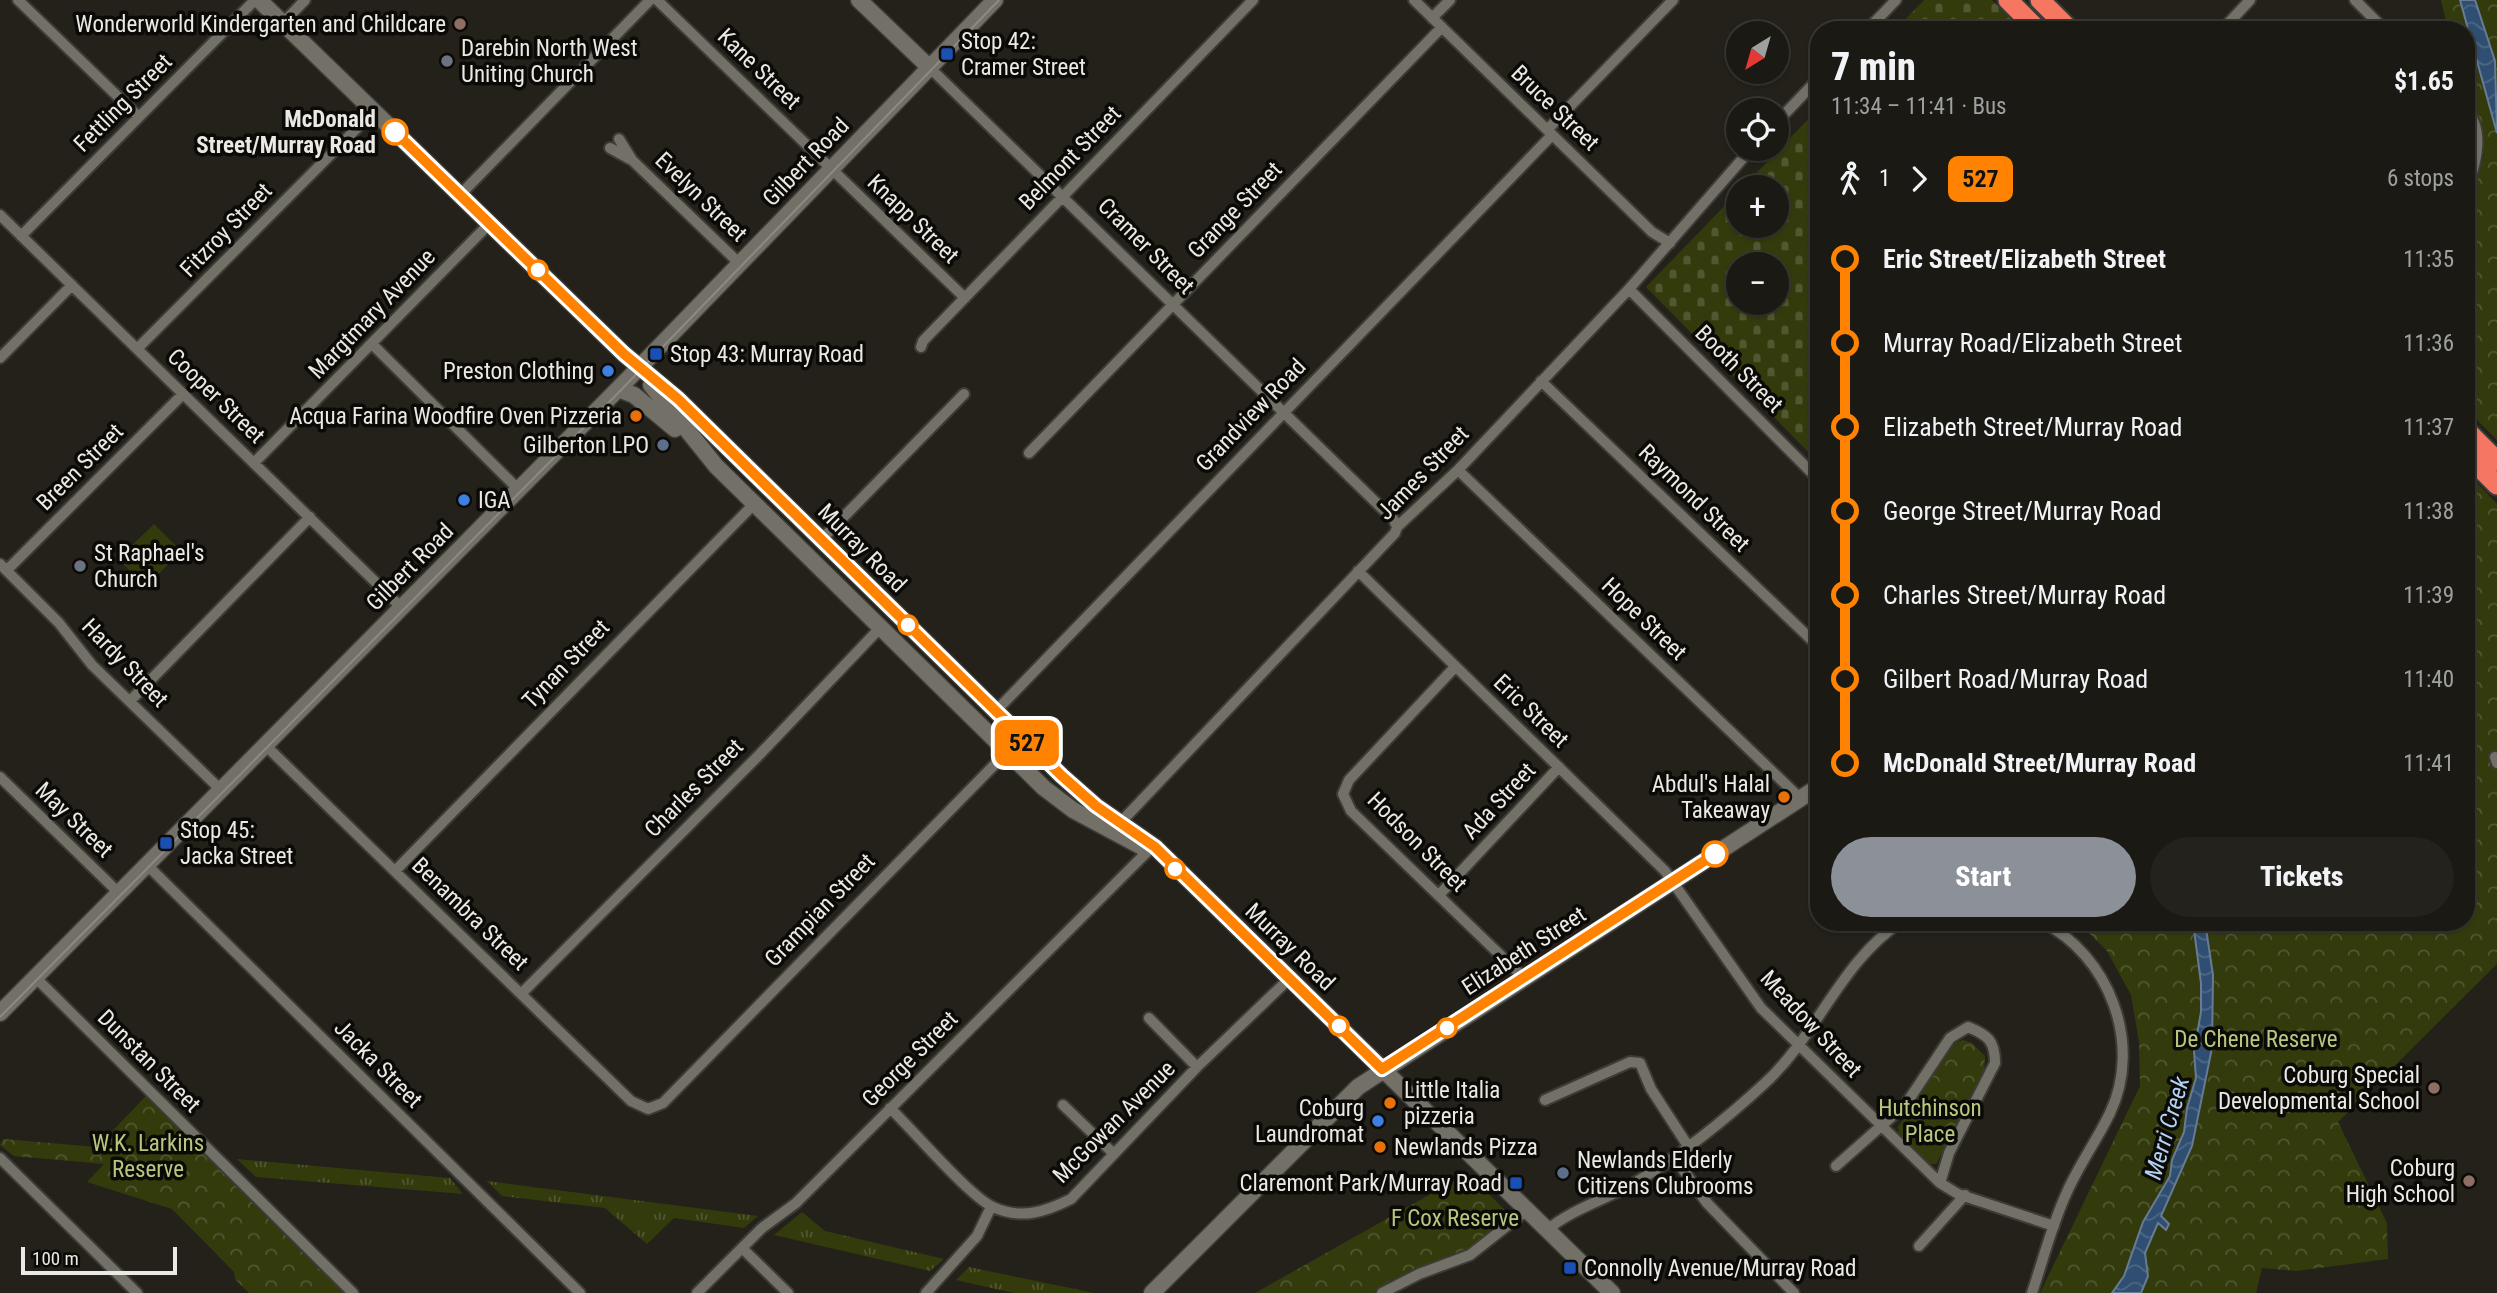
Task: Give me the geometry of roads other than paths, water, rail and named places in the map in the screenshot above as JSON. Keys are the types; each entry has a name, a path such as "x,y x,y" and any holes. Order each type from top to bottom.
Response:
{"highway":[{"path":"2008,0 2029,21"},
{"path":"2040,0 2061,21"},
{"path":"2481,457 2497,485"}],"main road":[{"name":"Murray Road","path":"257,0 640,370 678,399 1078,791 1155,847 1612,1293"},
{"name":"Cramer Street","path":"859,0 930,68"},
{"name":"Gilbert Road","path":"0,1013 518,489 640,370 996,0"},
{"name":"Murray Road","path":"640,370 716,466 1058,800 1175,869"},
{"path":"618,389 643,401 716,466"},
{"name":"Tynan Street","path":"754,504 769,489"},
{"path":"806,555 822,539"},
{"name":"Charles Street","path":"880,628 896,613"},
{"name":"Grandview Road","path":"981,726 995,712"},
{"name":"Grampian Street","path":"1007,752 1022,737"},
{"name":"Elizabeth Street","path":"1152,1293 1346,1097 1382,1069 1810,793"}],"street":[{"path":"18,0 139,117"},
{"name":"Fettling Street","path":"21,236 257,0"},
{"path":"283,23 305,0"},
{"path":"460,195 649,0"},
{"name":"Kane Street","path":"657,0 832,169"},
{"name":"Belmont Street","path":"921,347 923,341 1253,0"},
{"name":"Bruce Street","path":"1414,0 1652,232 1670,243"},
{"path":"1432,18 1450,0"},
{"name":"Grandview Road","path":"995,712 1286,412 1673,0"},
{"path":"1876,21 1896,0"},
{"path":"2230,21 2250,0"},
{"path":"2355,0 2376,21"},
{"name":"Grange Street","path":"1029,453 1442,27"},
{"name":"Cramer Street","path":"930,68 1172,305 1286,412 1394,520 1397,527"},
{"path":"1789,109 1810,87"},
{"name":"Fitzroy Street","path":"137,349 373,111"},
{"path":"2475,131 2475,166"},
{"name":"Evelyn Street","path":"619,139 632,160 740,264"},
{"name":"Evelyn Street","path":"610,148 632,160"},
{"name":"James Street","path":"1121,822 1395,533 1397,527 1458,470 1629,289 1741,161"},
{"name":"Knapp Street","path":"832,169 965,299"},
{"name":"Cooper Street","path":"0,215 402,608"},
{"name":"Margtmary Avenue","path":"254,463 489,224"},
{"path":"0,358 72,285"},
{"name":"Booth Street","path":"1629,289 1810,471"},
{"path":"372,344 518,489"},
{"name":"Raymond Street","path":"1541,381 1810,638"},
{"name":"Breen Street","path":"4,567 183,394"},
{"path":"822,539 964,394"},
{"name":"Hope Street","path":"1458,470 1801,799"},
{"name":"Tynan Street","path":"395,871 754,504"},
{"path":"130,701 310,517"},
{"name":"Hardy Street","path":"4,567 130,701 221,790"},
{"name":"Eric Street","path":"1358,571 1665,871 1671,882"},
{"name":"Charles Street","path":"522,993 760,754 880,628"},
{"name":"Hodson Street","path":"1455,667 1349,780 1343,794 1351,811 1524,978"},
{"name":"Benambra Street","path":"265,745 631,1101 648,1109"},
{"name":"Grampian Street","path":"648,1109 663,1103 1007,752"},
{"name":"Ada Street","path":"1439,895 1559,767"},
{"name":"May Street","path":"0,777 119,893"},
{"name":"George Street","path":"697,1293 770,1221 796,1203 1148,851"},
{"name":"Jacka Street","path":"147,865 580,1293"},
{"name":"Meadow Street","path":"1671,882 1761,1008 1940,1183 1965,1195 2054,1226"},
{"path":"1547,1230 1563,1217 1640,1180 1674,1157 1767,1082 1799,1045 1871,945 1890,931"},
{"path":"2032,1293 2054,1226 2081,1164 2111,1112 2122,1070 2118,1018 2102,977 2088,957 2056,931"},
{"name":"Dunstan Street","path":"36,977 353,1293"},
{"name":"McGowan Avenue","path":"991,1207 1015,1213 1046,1212 1071,1199 1197,1067 1289,979"},
{"path":"1149,1018 1197,1067"},
{"path":"1836,1166 1906,1104 1950,1038 1968,1027 1987,1035 1995,1048 1995,1063 1949,1153 1940,1183"},
{"path":"1545,1100 1630,1062 1640,1063 1651,1089 1688,1146"},
{"path":"1063,1105 1113,1153"},
{"path":"890,1108 991,1207 977,1236 926,1293"},
{"path":"1674,1157 1707,1203 1794,1293"},
{"path":"0,1158 137,1293"},
{"path":"1919,1246 1965,1195"},
{"path":"1382,1293 1409,1278 1470,1255 1527,1210"},
{"path":"742,1248 788,1293"}],"water":[{"path":"2460,0 2475,0 2495,61 2497,133 2475,54 2475,21 2466,21"},
{"path":"2194,931 2206,931 2213,975 2212,1048 2192,1146 2161,1216 2169,1224 2166,1230 2158,1223 2145,1253 2148,1276 2141,1293 2112,1293 2124,1276 2143,1222 2170,1176 2172,1160 2184,1132 2187,1108 2196,1078 2194,1051 2201,1012 2201,983"}],"tram line":[{"path":"0,1017 621,390 999,0"}],"place":[{"name":"Wonderworld Kindergarten and Childcare","path":"460,24"},
{"name":"Stop 42: Cramer Street","path":"947,54"},
{"name":"Darebin North West Uniting Church","path":"447,61"},
{"name":"McDonald Street/Murray Road","path":"395,132"},
{"name":"Stop 43: Murray Road","path":"656,354"},
{"name":"Preston Clothing","path":"608,371"},
{"name":"Acqua Farina Woodfire Oven Pizzeria","path":"636,416"},
{"name":"Gilberton LPO","path":"663,445"},
{"name":"IGA","path":"464,500"},
{"name":"St Raphael's Church","path":"80,566"},
{"name":"Abdul's Halal Takeaway","path":"1784,797"},
{"name":"Stop 45: Jacka Street","path":"166,843"},
{"name":"Coburg Special Developmental School","path":"2434,1088"},
{"name":"Little Italia pizzeria","path":"1390,1103"},
{"name":"Coburg Laundromat","path":"1378,1121"},
{"name":"Newlands Pizza","path":"1380,1147"},
{"name":"Newlands Elderly Citizens Clubrooms","path":"1563,1173"},
{"name":"Coburg High School","path":"2469,1181"},
{"name":"Claremont Park/Murray Road","path":"1516,1183"},
{"name":"Connolly Avenue/Murray Road","path":"1570,1268"}],"park label":[{"name":"De Chene Reserve","path":"2256,1039"},
{"name":"Hutchinson Place","path":"1930,1121"},
{"name":"W.K. Larkins Reserve","path":"148,1156"},
{"name":"F Cox Reserve","path":"1455,1218"}],"water label":[{"name":"Merri Creek","path":"2167,1128"}]}
